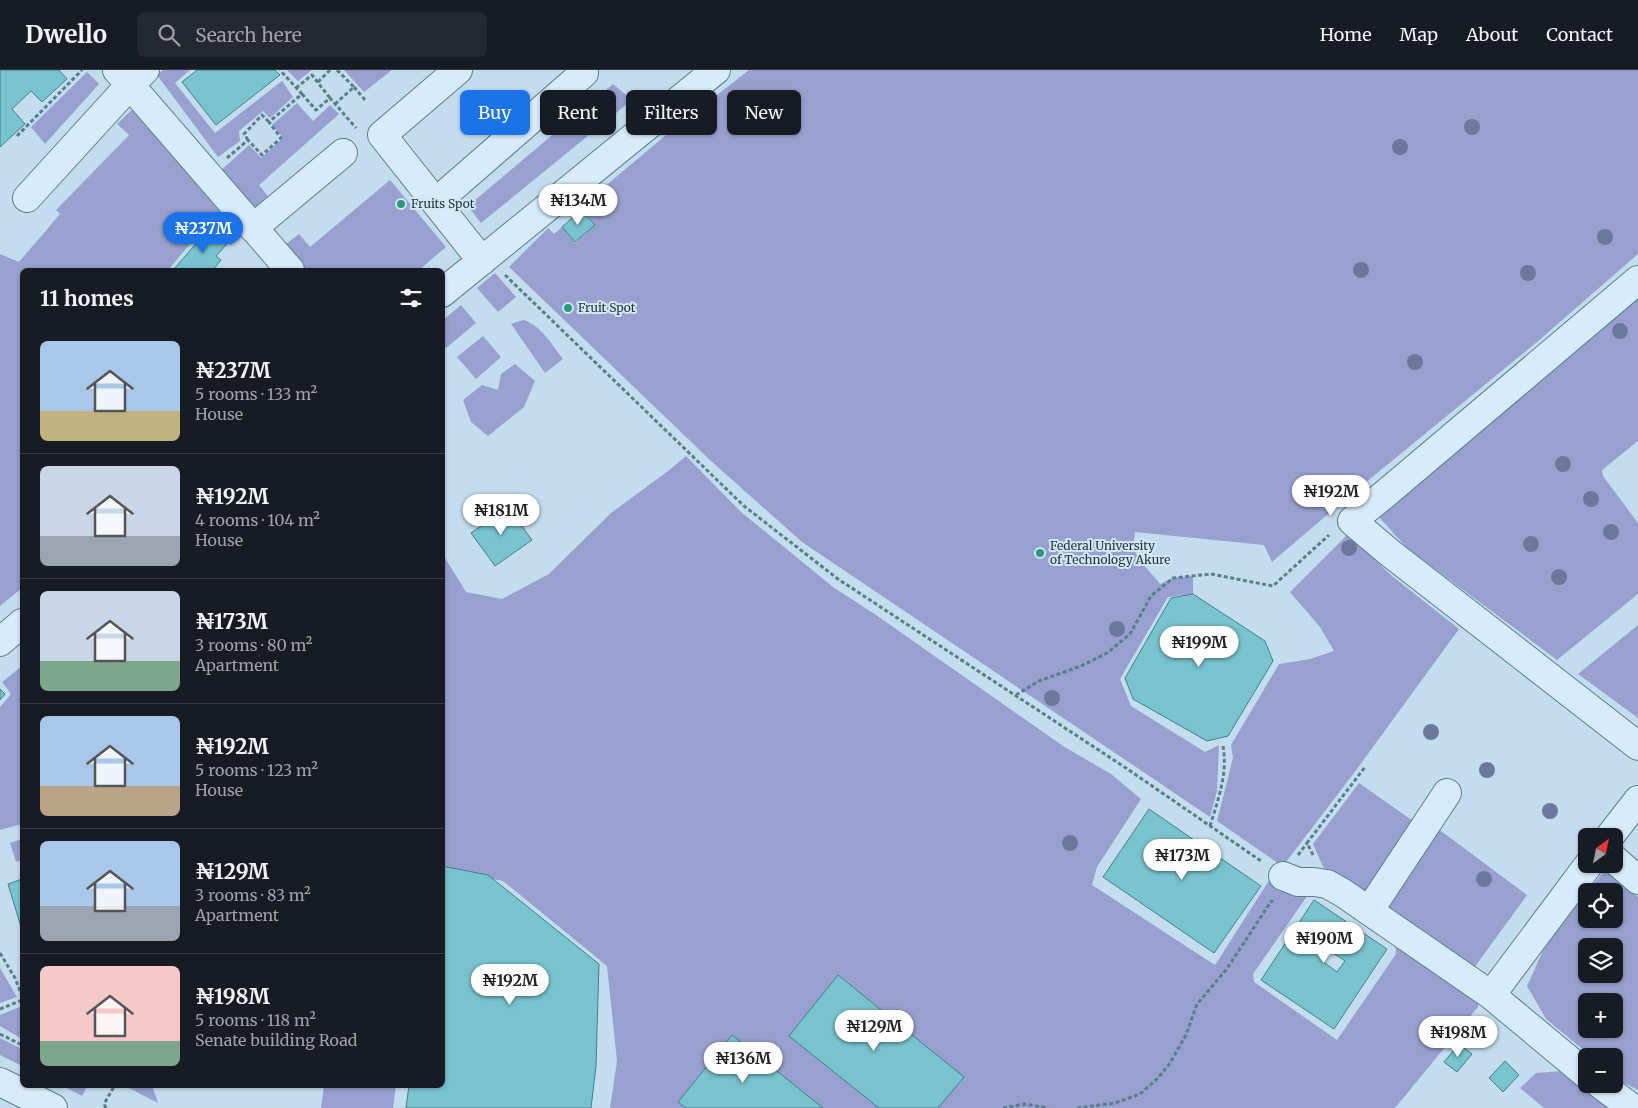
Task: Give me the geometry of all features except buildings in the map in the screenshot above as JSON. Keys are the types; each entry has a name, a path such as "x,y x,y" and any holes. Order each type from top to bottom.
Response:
{"street":[{"path":"458,70 382,135 484,259"},
{"path":"445,291 716,70"},
{"path":"436,202 584,74"},
{"path":"27,198 131,75 208,175 288,268"},
{"path":"253,228 342,153"},
{"path":"1638,280 1352,520 1384,549 1638,746"},
{"path":"0,642 20,626"},
{"path":"1369,910 1446,793"},
{"path":"1616,828 1638,800"},
{"path":"1623,867 1638,880"},
{"path":"1491,995 1582,873"},
{"path":"1291,879 1327,884 1369,910 1491,995 1578,1067"},
{"path":"0,1082 53,1108"},
{"path":"1612,1093 1632,1108"}],"path":[{"path":"17,136 82,70"},
{"path":"269,122 302,94 280,70"},
{"path":"318,82 330,70"},
{"path":"337,70 366,102"},
{"path":"296,88 312,75 330,98"},
{"path":"335,104 354,87"},
{"path":"262,115 281,138 262,155 248,140 244,134 262,115"},
{"path":"208,175 248,140"},
{"path":"484,259 744,506 838,580 1016,695 1291,879 1270,903 1226,970 1197,1004 1182,1042 1158,1078 1140,1094 1116,1103 1077,1108"},
{"path":"1016,695 1039,681 1081,666 1107,653 1130,634 1151,596 1173,578 1211,574 1273,586 1334,530 1352,520"},
{"path":"1210,826 1221,788 1226,760 1224,746"},
{"path":"1327,884 1307,843 1365,766"},
{"path":"0,953 15,978 20,991"},
{"path":"0,1009 20,1001"},
{"path":"0,1034 20,1044"},
{"path":"106,1108 104,1104 113,1088"},
{"path":"1004,1108 1025,1104 1048,1108"}],"shaded area":[{"path":"163,70 190,70 175,83 215,133 282,81 293,97 270,118 263,111 239,131 240,141 218,157 157,75"},
{"path":"287,70 312,70 298,81"},
{"path":"344,70 392,70 364,92"},
{"path":"749,70 1638,70 1638,254 1537,342 1272,562 1264,545 1135,532 1133,549 1160,584 1173,578 1193,576 1193,594 1168,597 1120,679 1131,706 1205,752 1219,745 1217,791 1210,817 802,542 711,461 509,267 548,228 554,234 562,227 575,243 595,225 582,209 597,193 666,135 717,135 717,95"},
{"path":"87,72 99,84 45,144 31,127"},
{"path":"613,84 626,95 626,105 616,113 616,90 606,90"},
{"path":"297,103 313,121 330,105 339,114 259,185 268,196 251,211 217,174 249,145 261,158 283,138 272,125"},
{"path":"135,107 242,234 231,245 207,224 170,268 20,268 20,590 0,606 0,254 19,262 60,214 56,210 129,135 117,124"},
{"path":"552,135 589,135 481,223 468,206"},
{"path":"390,180 446,247 421,268 305,268 285,245 299,234 310,247"},
{"path":"495,273 516,297 498,312 477,288"},
{"path":"1638,299 1638,441 1602,470 1603,476 1638,523 1638,594 1557,660 1407,548 1379,517"},
{"path":"461,305 476,323 446,348 445,318"},
{"path":"523,320 541,331 563,359 545,373 511,324"},
{"path":"483,336 501,357 476,379 457,357"},
{"path":"515,364 535,381 524,407 488,436 471,422 463,400 482,385 498,390 501,374"},
{"path":"686,456 741,512 833,587 1063,746 1111,774 1141,799 1097,867 1092,885 1215,965 1270,879 1310,892 1253,974 1254,982 1337,1040 1396,954 1395,940 1478,998 1478,1007 1395,1108 610,1108 617,1061 607,966 503,881 445,869 445,558 466,592 502,599 549,574 611,513"},
{"path":"1350,532 1392,576 1459,629 1354,773 1282,866 1217,821 1233,758 1231,745 1279,664 1310,659 1334,651 1320,627 1290,592"},
{"path":"1638,625 1638,718 1578,674"},
{"path":"20,668 20,825 0,830 0,707 11,694 2,682"},
{"path":"1359,783 1413,821 1368,893 1325,871 1313,844"},
{"path":"1437,828 1527,895 1474,968 1385,905"},
{"path":"20,840 20,861 16,862 10,843"},
{"path":"1603,873 1609,873 1621,883 1594,883"},
{"path":"1623,885 1638,897 1638,1090 1623,1082 1623,1048 1581,1048 1546,1019 1527,986 1546,944 1578,903 1578,928 1623,928"},
{"path":"0,968 17,997 0,1003"},
{"path":"20,1007 20,1038 0,1026 0,1015"},
{"path":"0,1038 20,1048 20,1065 0,1055"},
{"path":"1564,1071 1578,1081 1578,1093 1594,1093 1608,1108 1544,1108 1520,1088 1536,1073"},
{"path":"67,1088 86,1088 82,1096"},
{"path":"129,1088 153,1088 158,1103"},
{"path":"324,1088 396,1088 393,1108 321,1108"}],"place":[{"name":"Fruits Spot","path":"401,204"},
{"name":"Fruit Spot","path":"568,308"},
{"name":"Federal University of Technology Akure","path":"1040,553"}]}
